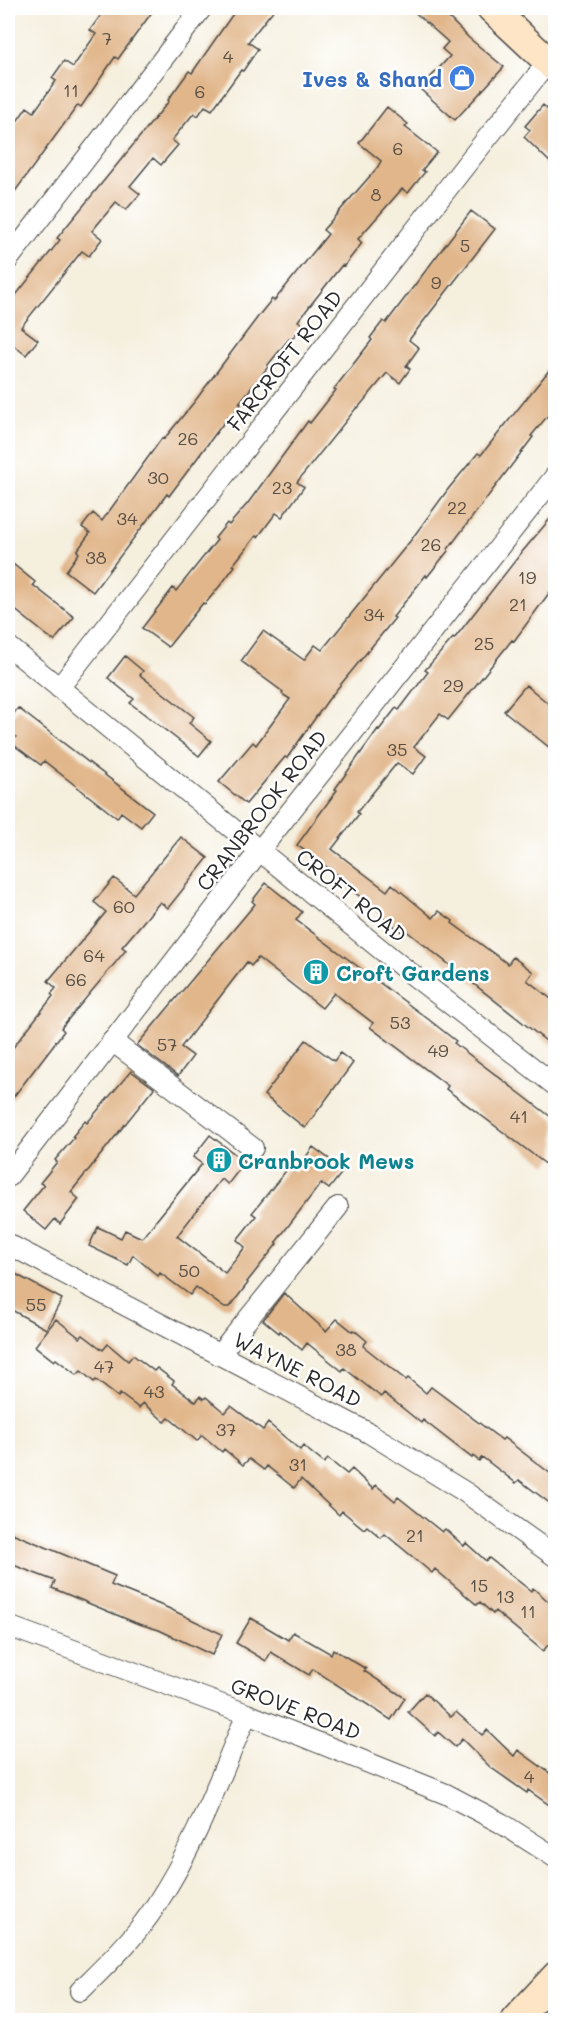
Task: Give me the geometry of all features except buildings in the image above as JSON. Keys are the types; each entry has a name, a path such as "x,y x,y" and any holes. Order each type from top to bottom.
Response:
{"main road":[{"path":"490,8 552,66"},
{"path":"516,2018 555,1976"}],"street":[{"path":"8,260 202,8"},
{"name":"FARCROFT ROAD","path":"59,688 468,162 552,66"},
{"name":"CRANBROOK ROAD","path":"8,1177 260,850 555,475"},
{"path":"8,646 260,850"},
{"name":"CROFT ROAD","path":"260,850 400,965 555,1086"},
{"path":"112,1041 253,1148"},
{"path":"219,1355 338,1207"},
{"name":"WAYNE ROAD","path":"8,1244 369,1433 465,1492 555,1557"},
{"name":"GROVE ROAD","path":"8,1626 247,1714 446,1794 501,1823 555,1858"},
{"path":"80,1991 123,1947 155,1907 172,1879 184,1859 247,1714"}],"shaded area":[{"path":"555,1983 555,2020 515,2020"}],"place":[{"name":"Ives & Shand","path":"462,78"},
{"name":"Croft Gardens","path":"316,972"},
{"name":"Cranbrook Mews","path":"219,1160"}]}
